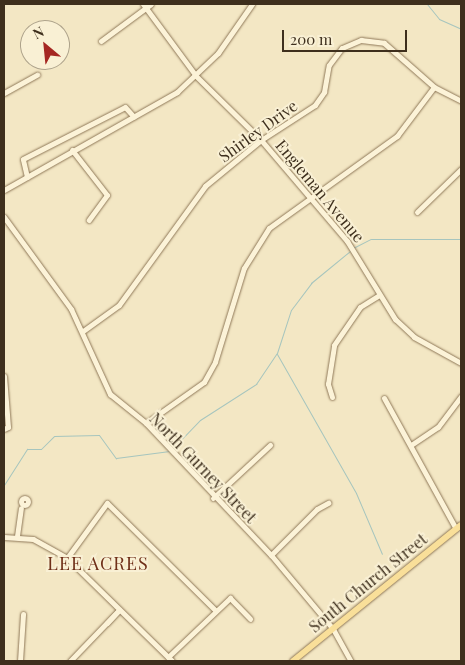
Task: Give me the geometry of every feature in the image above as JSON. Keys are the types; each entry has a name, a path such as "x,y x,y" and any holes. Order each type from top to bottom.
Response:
{"main road":[{"name":"South Church Street","path":"293,661 459,527"}],"street":[{"path":"4,190 72,150 134,117 196,76 252,4"},
{"path":"101,41 124,28 147,5"},
{"name":"Engleman Avenue","path":"147,5 196,76 261,140 347,241 379,295 409,333 461,363"},
{"name":"Shirley Drive","path":"83,331 119,305 199,192 261,140 314,105 324,92 332,60 354,42 377,41 390,47 434,87 461,101"},
{"path":"4,93 37,75"},
{"path":"146,423 204,382 251,253 269,228 405,130 434,87"},
{"path":"27,177 23,159 125,107 134,117"},
{"path":"72,150 108,195 89,220"},
{"path":"417,212 461,169"},
{"name":"North Gurney Street","path":"4,218 83,331 104,386 128,413 146,423 214,498 271,555 333,629 351,661"},
{"path":"332,398 328,384 334,345 360,307 379,295"},
{"path":"4,376 8,427 4,430"},
{"path":"411,444 438,427 461,396"},
{"path":"384,398 459,527"},
{"path":"214,498 270,445"},
{"path":"67,558 107,503 215,610"},
{"path":"271,555 317,508 328,503"},
{"path":"17,536 21,508"},
{"path":"4,538 17,536 44,543 67,558 170,659 215,610 230,598 250,619"},
{"path":"70,661 119,610"},
{"path":"20,661 23,614"}],"waterway":[{"path":"427,4 439,19 461,29"},
{"path":"353,248 371,239 461,239"},
{"path":"173,448 200,420 256,384 277,353 291,310 311,283 350,251"},
{"path":"277,354 356,493 382,554"},
{"path":"4,485 27,449 41,449 54,436 99,435 116,458 170,451"}],"district":[{"name":"LEE ACRES","path":"98,563"}]}
